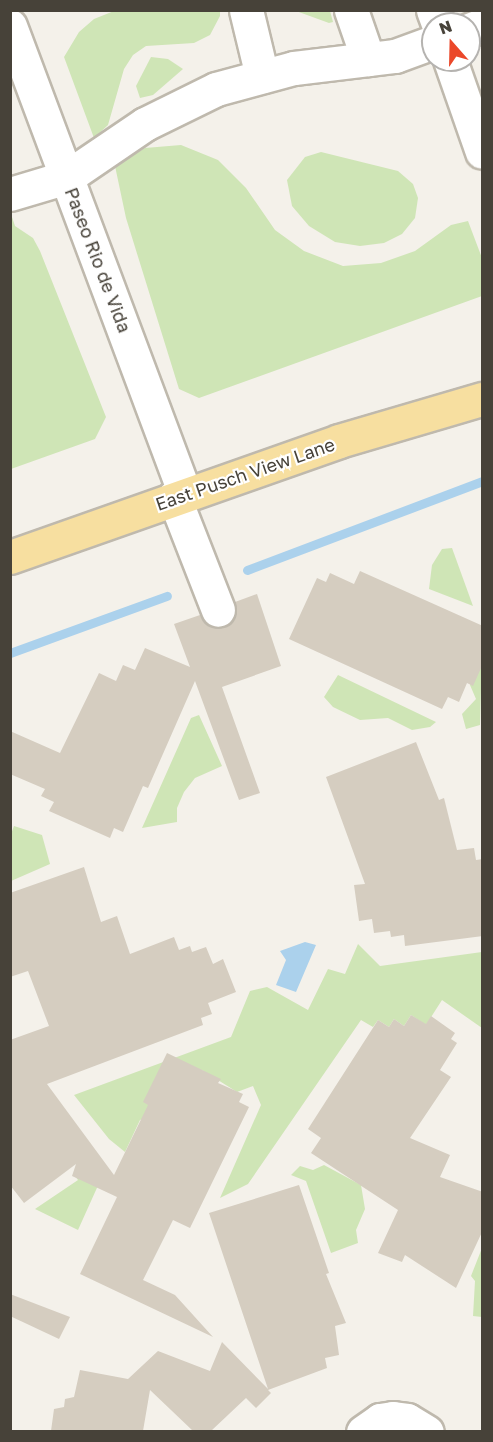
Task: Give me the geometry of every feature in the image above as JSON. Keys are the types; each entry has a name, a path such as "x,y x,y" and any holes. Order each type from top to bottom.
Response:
{"main road":[{"name":"East Pusch View Lane","path":"10,557 180,495 483,399"}],"lane":[{"path":"246,10 262,76"},
{"path":"351,10 368,59"},
{"name":"Paseo Rio de Vida","path":"10,26 67,177 180,495 218,610"},
{"path":"10,194 67,177 145,124 216,89 262,76 395,56 421,46"},
{"path":"454,72 483,152"},
{"path":"363,1431 380,1420 393,1418 407,1420 428,1431"}],"green space":[{"path":"114,11 220,11 220,16 210,35 194,43 146,46 133,55 124,69 108,125 94,138 64,57 79,32 94,19"},
{"path":"296,11 330,11 333,22 329,23"},
{"path":"151,57 168,59 183,69 153,95 140,98 136,86"},
{"path":"181,145 218,160 246,188 275,230 304,251 343,266 381,263 415,251 451,225 468,221 482,258 482,296 199,398 179,389 126,218 115,166 145,148"},
{"path":"321,152 398,171 413,184 418,198 415,218 402,234 384,243 360,246 335,242 309,226 292,206 287,180 305,157"},
{"path":"10,211 15,226 33,238 40,251 106,417 95,439 11,469"},
{"path":"452,548 473,606 429,589 432,565 442,549"},
{"path":"482,652 480,725 466,729 462,714 476,699 470,685"},
{"path":"338,675 436,722 430,727 412,730 388,718 360,720 333,707 324,697"},
{"path":"199,715 222,766 195,778 184,792 177,808 177,822 142,828 191,718"},
{"path":"14,826 42,835 50,864 11,881 11,834"},
{"path":"358,944 380,966 482,952 482,1028 442,1000 426,1025 411,1015 404,1026 394,1019 389,1027 378,1020 373,1027 361,1020 248,1184 220,1198 261,1105 253,1086 237,1092 202,1070 163,1112 140,1120 125,1152 109,1139 74,1095 231,1037 250,991 267,987 308,1010 328,969 345,974"},
{"path":"324,1165 361,1185 365,1209 356,1230 358,1243 331,1253 306,1181 291,1175 300,1166 313,1170"},
{"path":"105,1170 78,1230 35,1209 78,1180 75,1176"},
{"path":"482,1248 482,1317 473,1316 475,1281 471,1276"}],"water":[{"path":"305,942 316,945 296,992 276,985 286,960 280,951"}],"building":[{"path":"360,571 483,626 482,666 473,686 467,683 459,702 448,697 442,709 289,639 317,578 326,582 330,573 354,584"},
{"path":"257,594 281,666 222,687 260,793 239,800 195,681 148,788 143,786 123,832 114,828 110,838 49,811 54,802 41,796 45,789 10,774 10,731 60,753 99,673 116,681 123,665 135,670 145,648 190,667 174,624 200,615 207,625 224,628 236,613 235,602"},
{"path":"416,742 439,800 444,798 457,850 474,848 476,860 483,859 483,936 405,946 404,935 391,937 390,931 374,933 372,919 359,921 354,885 365,884 326,777"},
{"path":"84,867 101,922 117,916 130,954 174,937 179,950 190,946 192,952 206,947 213,964 223,959 236,992 208,1003 212,1014 201,1018 203,1025 47,1084 114,1175 148,1105 143,1102 167,1053 221,1079 218,1083 243,1094 239,1102 249,1107 190,1228 173,1220 143,1280 175,1295 213,1337 80,1274 117,1197 72,1176 76,1164 24,1203 10,1185 10,1040 49,1026 28,971 10,977 10,893"},
{"path":"411,1015 426,1024 431,1016 455,1033 451,1039 457,1043 440,1070 451,1077 410,1138 450,1155 440,1177 483,1192 483,1230 456,1288 405,1255 402,1262 378,1253 398,1210 311,1153 321,1138 308,1129 378,1020 389,1027 394,1019 404,1026"},
{"path":"299,1185 329,1273 326,1274 346,1323 335,1326 339,1355 325,1358 327,1368 268,1390 271,1393 256,1408 246,1398 211,1431 193,1431 150,1390 143,1431 51,1431 54,1409 64,1407 65,1399 74,1397 80,1370 128,1379 158,1351 210,1371 222,1342 268,1389 209,1213"},
{"path":"10,1294 70,1317 59,1339 10,1316"}],"waterway":[{"path":"247,570 482,481"},
{"path":"10,653 167,596"}]}
